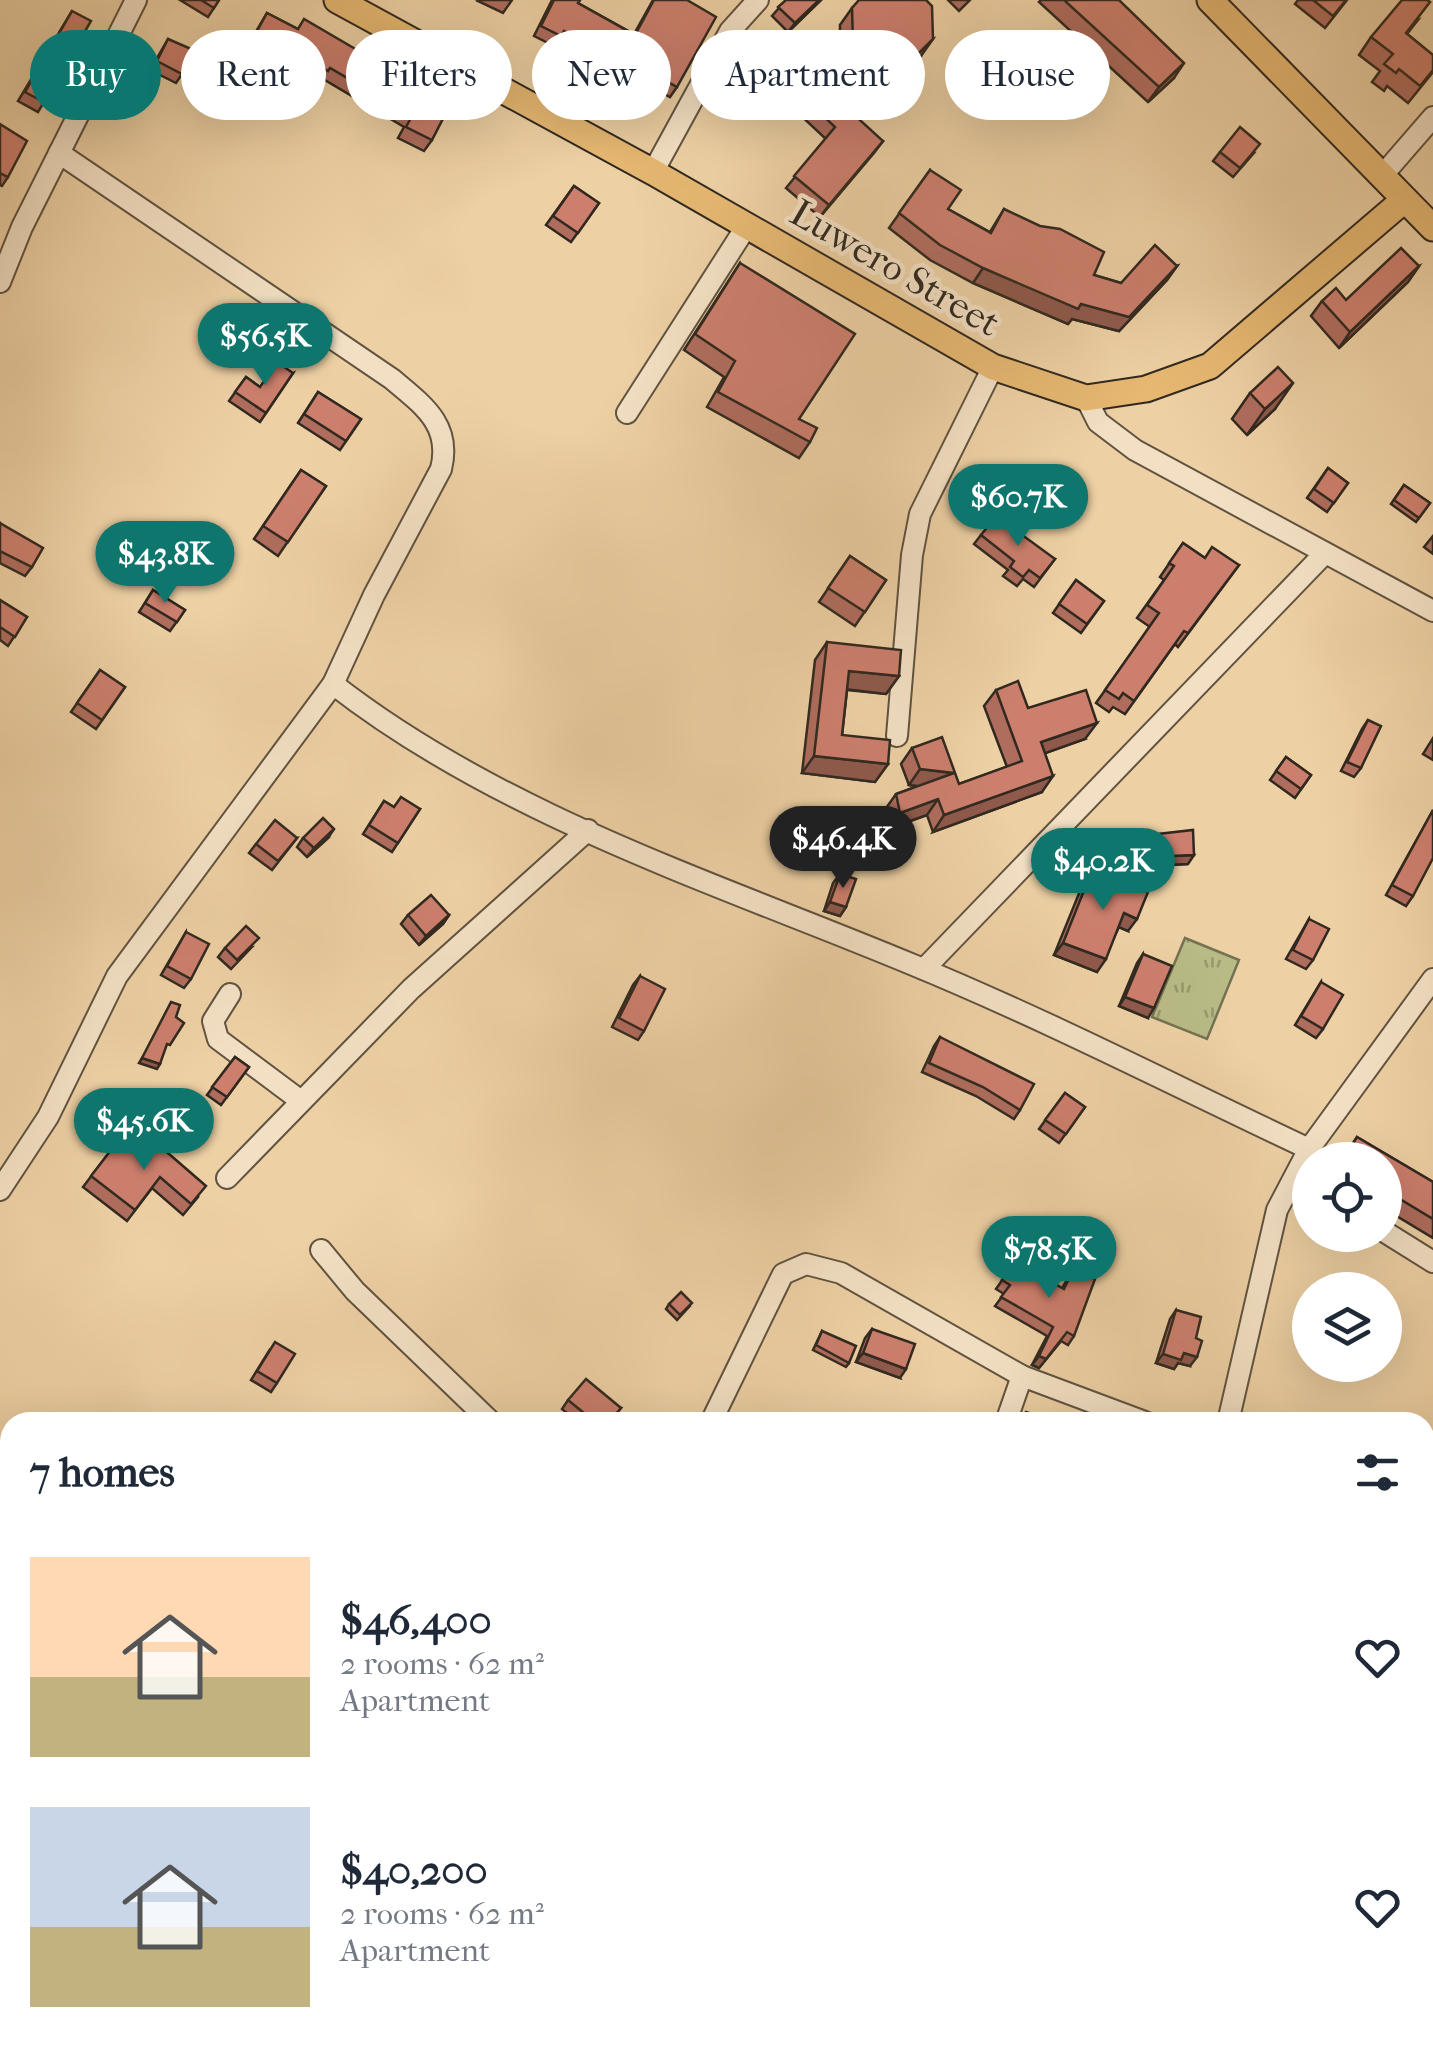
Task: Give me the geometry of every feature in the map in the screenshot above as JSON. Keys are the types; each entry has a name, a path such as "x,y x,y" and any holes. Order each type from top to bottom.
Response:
{"main road":[{"name":"Luwero Street","path":"337,0 653,172 993,367 1086,398 1146,389 1210,366 1404,200"},
{"path":"1210,0 1433,228"}],"street":[{"path":"0,282 136,0"},
{"path":"653,172 748,3"},
{"path":"1381,177 1433,117"},
{"path":"0,1190 48,1117 117,976 333,684 441,469 445,452 436,420 392,379 59,153"},
{"path":"627,413 746,227"},
{"path":"897,736 912,555 920,514 993,367"},
{"path":"1086,398 1098,422 1135,450 1433,611"},
{"path":"924,969 1325,553"},
{"path":"333,684 422,748 588,830 924,969 1294,1142"},
{"path":"228,1178 412,989 588,830"},
{"path":"1314,1142 1433,979"},
{"path":"230,994 213,1021 218,1039 301,1101"},
{"path":"1230,1412 1277,1210 1292,1193"},
{"path":"1402,1243 1433,1262"},
{"path":"321,1250 355,1291 480,1412"},
{"path":"716,1412 783,1274 806,1264 841,1273 1022,1376 1118,1412"},
{"path":"1009,1412 1022,1376"}],"green space":[{"path":"1185,938 1239,960 1207,1039 1152,1017"}],"building":[{"path":"201,0 219,0 214,8"},
{"path":"554,0 580,0 578,3 626,30 549,30 541,26"},
{"path":"654,0 687,0 716,17 709,30 691,30 691,62 677,87 671,84 671,30 638,30"},
{"path":"786,0 819,0 795,23 778,7"},
{"path":"859,0 926,0 932,6 933,39 925,47 925,30 853,30 852,8"},
{"path":"1064,0 1119,0 1184,63 1159,87 1110,42 1110,30 1097,30"},
{"path":"1313,0 1346,0 1333,16"},
{"path":"1402,0 1430,2 1406,33 1433,55 1433,70 1420,86 1399,69 1396,73 1384,64 1393,54 1371,37"},
{"path":"72,11 91,21 86,30 61,30"},
{"path":"267,13 298,29 304,19 323,30 258,30"},
{"path":"326,32 346,44 346,77 330,68 328,71"},
{"path":"168,39 181,45 181,73 161,63"},
{"path":"410,120 442,120 432,140 406,127"},
{"path":"828,120 860,120 883,141 829,205 794,176 835,127"},
{"path":"0,124 27,141 8,177 0,173"},
{"path":"1240,127 1260,144 1240,168 1220,152"},
{"path":"930,170 961,190 948,209 991,233 1004,209 1040,226 1060,229 1104,252 1094,275 1121,283 1155,245 1177,266 1129,317 1081,304 1078,309 940,245 899,213"},
{"path":"574,186 599,203 578,233 553,216"},
{"path":"1401,248 1419,266 1350,332 1322,301 1336,288 1346,300"},
{"path":"740,263 855,334 799,419 817,428 810,442 718,392 735,361 695,334"},
{"path":"277,362 293,373 266,413 235,392 246,377 260,387"},
{"path":"1278,367 1293,383 1265,409 1250,393"},
{"path":"318,392 361,419 346,441 304,414"},
{"path":"1328,468 1348,483 1334,503 1314,489"},
{"path":"301,470 326,486 288,542 263,526"},
{"path":"1404,485 1430,503 1419,518 1394,500"},
{"path":"968,487 984,498 974,512 958,501"},
{"path":"996,516 1055,559 1040,578 1029,570 1023,577 1010,567 1014,561 981,535"},
{"path":"0,523 43,548 32,567 0,551"},
{"path":"1183,543 1205,558 1212,547 1239,565 1188,633 1184,631 1134,701 1123,693 1119,699 1105,690 1159,613 1147,605 1174,566 1169,563"},
{"path":"850,556 886,580 865,612 828,588"},
{"path":"1076,580 1104,601 1087,624 1059,604"},
{"path":"153,590 185,610 177,622 145,603"},
{"path":"0,600 27,617 15,637 0,627"},
{"path":"827,642 901,650 899,676 849,671 842,735 890,740 888,764 814,756"},
{"path":"100,670 125,687 102,720 77,703"},
{"path":"1018,681 1028,708 1086,690 1097,723 1041,742 1053,776 944,815 938,799 900,813 896,794 954,773 920,769 912,748 942,737 959,784 1022,761 996,690"},
{"path":"1368,720 1381,726 1361,768 1347,762"},
{"path":"1286,757 1311,775 1301,789 1276,771"},
{"path":"401,797 420,809 398,843 369,825 384,801 394,807"},
{"path":"1433,810 1433,858 1413,896 1392,885"},
{"path":"323,818 334,829 314,848 303,838"},
{"path":"275,820 297,838 278,861 256,844"},
{"path":"1193,830 1194,855 1148,857 1149,862 1118,868 1113,839"},
{"path":"1093,868 1148,892 1137,919 1124,913 1106,959 1063,943"},
{"path":"840,874 856,879 846,907 830,902"},
{"path":"431,895 449,915 426,936 408,915"},
{"path":"1309,919 1329,929 1313,960 1293,950"},
{"path":"246,926 259,938 237,960 225,948"},
{"path":"186,932 209,944 191,979 167,966"},
{"path":"1143,954 1172,966 1154,1008 1125,997"},
{"path":"640,976 665,989 644,1031 619,1018"},
{"path":"1321,982 1343,995 1323,1029 1301,1016"},
{"path":"171,1002 180,1005 176,1017 184,1023 167,1044 160,1064 142,1058"},
{"path":"940,1037 1034,1084 1020,1110 983,1087 929,1063"},
{"path":"235,1057 249,1067 227,1097 212,1087"},
{"path":"1065,1093 1085,1107 1066,1134 1045,1120"},
{"path":"146,1134 206,1186 191,1204 160,1177 135,1210 91,1176 118,1141 132,1151"},
{"path":"1402,1164 1433,1182 1433,1219 1402,1200"},
{"path":"1015,1262 1064,1289 1072,1272 1095,1279 1074,1336 1067,1332 1046,1359 1039,1356 1053,1327 1001,1297 1010,1285 1002,1280"},
{"path":"681,1292 692,1303 680,1315 669,1304"},
{"path":"1176,1310 1201,1317 1196,1338 1202,1341 1197,1357 1184,1353 1181,1360 1163,1354"},
{"path":"872,1329 915,1344 906,1369 863,1353"},
{"path":"822,1331 856,1346 849,1363 816,1345"},
{"path":"275,1342 295,1354 277,1383 257,1371"},
{"path":"586,1379 621,1408 618,1412 583,1412 568,1400"}]}
